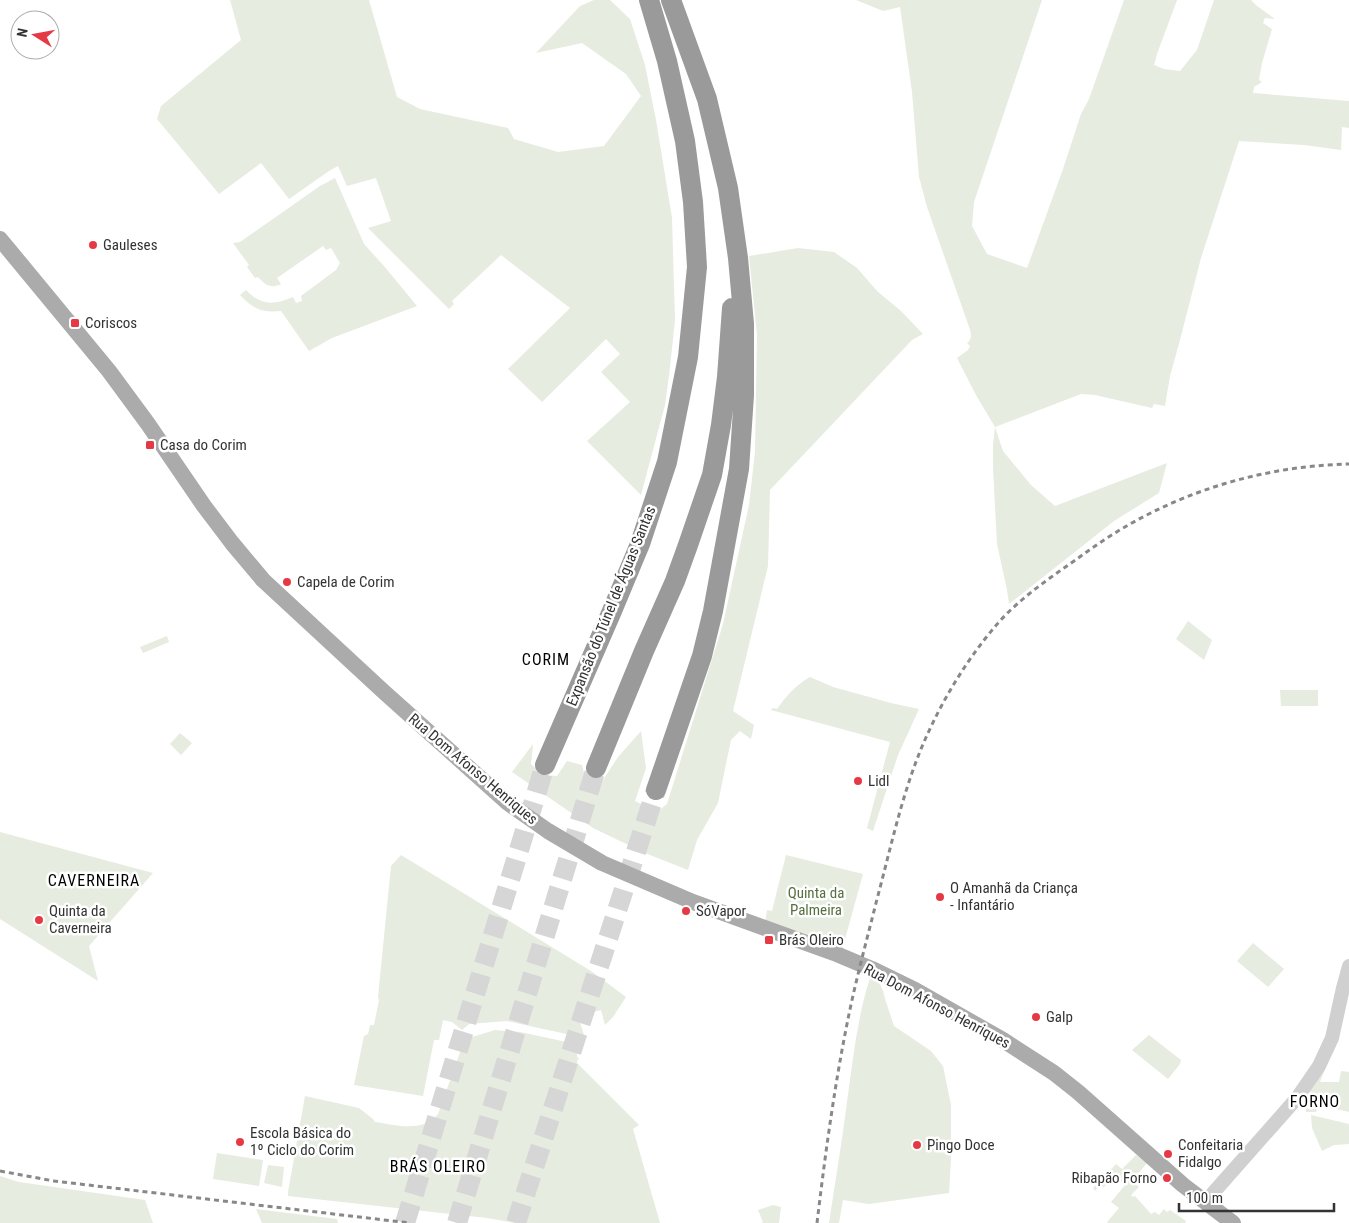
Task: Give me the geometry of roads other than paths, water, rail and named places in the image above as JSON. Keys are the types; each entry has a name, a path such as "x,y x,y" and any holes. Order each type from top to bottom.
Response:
{"highway":[{"path":"640,0 648,16 659,50 667,61"},
{"path":"649,0 667,61"},
{"path":"656,790 702,656 711,620 739,469 744,395 744,324 728,188 707,99 671,0"},
{"name":"Expansão do Túnel de Águas Santas","path":"545,765 640,544 667,462 688,357 697,268 693,202 685,141 667,61"},
{"path":"596,768 674,581 712,475 721,425 736,248"}],"main road":[{"name":"Rua Dom Afonso Henriques","path":"0,239 109,371 204,506 263,580 508,803 548,831 602,863 693,902 872,969 915,990 1003,1040 1054,1073 1078,1092 1183,1185 1233,1223"}],"street":[{"path":"1206,1201 1297,1098 1319,1066 1332,1038 1349,966"}],"tunnel":[{"path":"405,1223 545,765"},
{"path":"457,1223 596,768"},
{"path":"516,1223 656,790"}],"railway":[{"path":"817,1223 830,1123 847,1024 896,825 914,768 928,733 952,686 972,657 1003,617 1026,597 1088,551 1148,514 1179,500 1246,478 1314,466 1349,464"},
{"path":"0,1171 54,1181 410,1223"}],"place":[{"name":"Gauleses","path":"93,245"},
{"name":"Coriscos","path":"75,323"},
{"name":"Casa do Corim","path":"150,445"},
{"name":"Capela de Corim","path":"287,582"},
{"name":"Lidl","path":"858,781"},
{"name":"O Amanhã da Criança - Infantário","path":"940,897"},
{"name":"SóVapor","path":"686,911"},
{"name":"Quinta da Caverneira","path":"39,920"},
{"name":"Brás Oleiro","path":"769,940"},
{"name":"Galp","path":"1036,1017"},
{"name":"Escola Básica do 1º Ciclo do Corim","path":"240,1142"},
{"name":"Pingo Doce","path":"917,1145"},
{"name":"Confeitaria Fidalgo","path":"1168,1154"},
{"name":"Ribapão Forno","path":"1167,1178"}],"district":[{"name":"CORIM","path":"546,659"},
{"name":"CAVERNEIRA","path":"94,880"},
{"name":"FORNO","path":"1315,1101"},
{"name":"BRÁS OLEIRO","path":"438,1166"}],"park label":[{"name":"Quinta da Palmeira","path":"816,902"}]}
